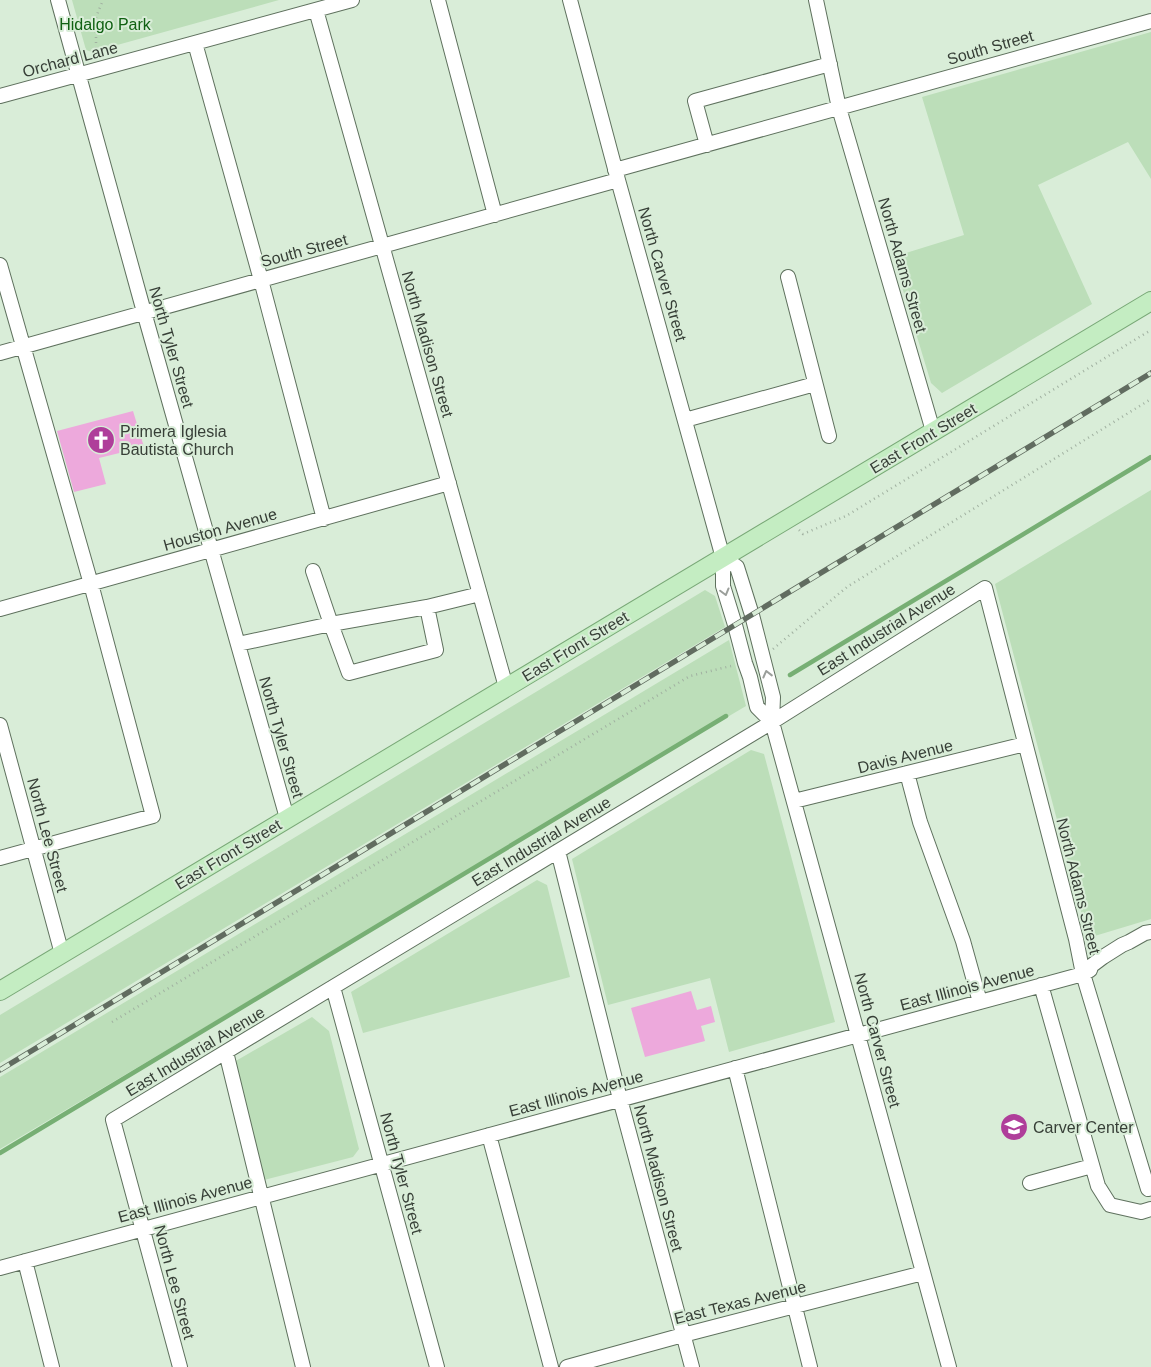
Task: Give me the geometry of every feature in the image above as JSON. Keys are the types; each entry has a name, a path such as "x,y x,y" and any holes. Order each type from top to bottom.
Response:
{"main road":[{"name":"East Front Street","path":"0,991 1151,301"}],"street":[{"name":"North Tyler Street","path":"58,0 287,818"},
{"name":"Orchard Lane","path":"0,96 352,0"},
{"path":"438,0 495,215"},
{"name":"North Carver Street","path":"570,0 723,558 723,586 757,707 772,722"},
{"name":"North Adams Street","path":"816,0 839,108 933,431"},
{"name":"North Madison Street","path":"316,10 506,687"},
{"name":"South Street","path":"0,353 495,215 707,145 1151,21"},
{"path":"195,43 261,280 324,518"},
{"path":"707,145 694,101 830,64"},
{"path":"0,265 91,584 153,816 0,858"},
{"path":"788,277 829,436"},
{"path":"685,420 815,384"},
{"name":"Houston Avenue","path":"0,609 449,483"},
{"name":"North Carver Street","path":"723,558 737,567 752,615 773,697 772,722 949,1367"},
{"path":"313,571 349,672 436,650 427,607"},
{"name":"North Adams Street","path":"985,588 1076,938 1083,974 1150,1189"},
{"name":"East Industrial Avenue","path":"113,1120 772,722 985,588"},
{"path":"238,644 314,627 427,607 480,594"},
{"name":"North Lee Street","path":"0,725 62,954"},
{"name":"Davis Avenue","path":"794,801 1025,744"},
{"path":"907,773 920,822 963,941 980,1002"},
{"name":"North Madison Street","path":"558,851 620,1099 692,1367"},
{"name":"East Illinois Avenue","path":"0,1268 1083,974 1104,956 1145,933 1151,932"},
{"path":"1042,985 1098,1186 1110,1204 1141,1212 1151,1209"},
{"name":"North Tyler Street","path":"333,987 437,1367"},
{"path":"226,1052 303,1367"},
{"path":"735,1068 810,1367"},
{"name":"North Lee Street","path":"113,1120 180,1367"},
{"path":"489,1135 551,1367"},
{"path":"1030,1183 1092,1166"},
{"path":"25,1261 52,1367"},
{"name":"East Texas Avenue","path":"567,1367 683,1335 923,1274"}],"path":[{"path":"96,53 96,17 103,0"},
{"path":"786,520 803,534 846,516 1151,330"},
{"path":"763,658 847,587 1151,399"},
{"path":"112,1022 690,676 745,663"}],"green space":[{"name":"Hidalgo Park","path":"72,0 279,0 92,52 86,50"},
{"path":"1151,32 1151,179 1128,142 1038,185 1092,304 942,393 931,383 893,257 964,235 922,97"},
{"path":"1151,490 1151,919 1088,938 995,584"},
{"path":"705,590 715,596 725,627 0,1063 0,1015"},
{"path":"729,640 746,706 0,1149 0,1077"},
{"path":"751,750 764,754 835,1022 729,1052 710,978 608,1005 572,859"},
{"path":"537,880 547,885 570,977 363,1033 351,992"},
{"path":"312,1017 329,1031 359,1149 353,1157 264,1180 234,1062"}],"building":[{"name":"Primera Iglesia Bautista Church","path":"133,411 144,447 99,458 106,484 74,492 57,431"},
{"path":"691,991 697,1010 711,1006 715,1022 701,1026 705,1041 645,1057 631,1008"}],"waterway":[{"path":"790,675 1151,457"},
{"path":"0,1153 726,716"}],"railway":[{"path":"0,1070 1151,373"}],"place":[{"name":"Primera Iglesia Bautista Church","path":"101,440"},
{"name":"Carver Center","path":"1014,1127"}]}
